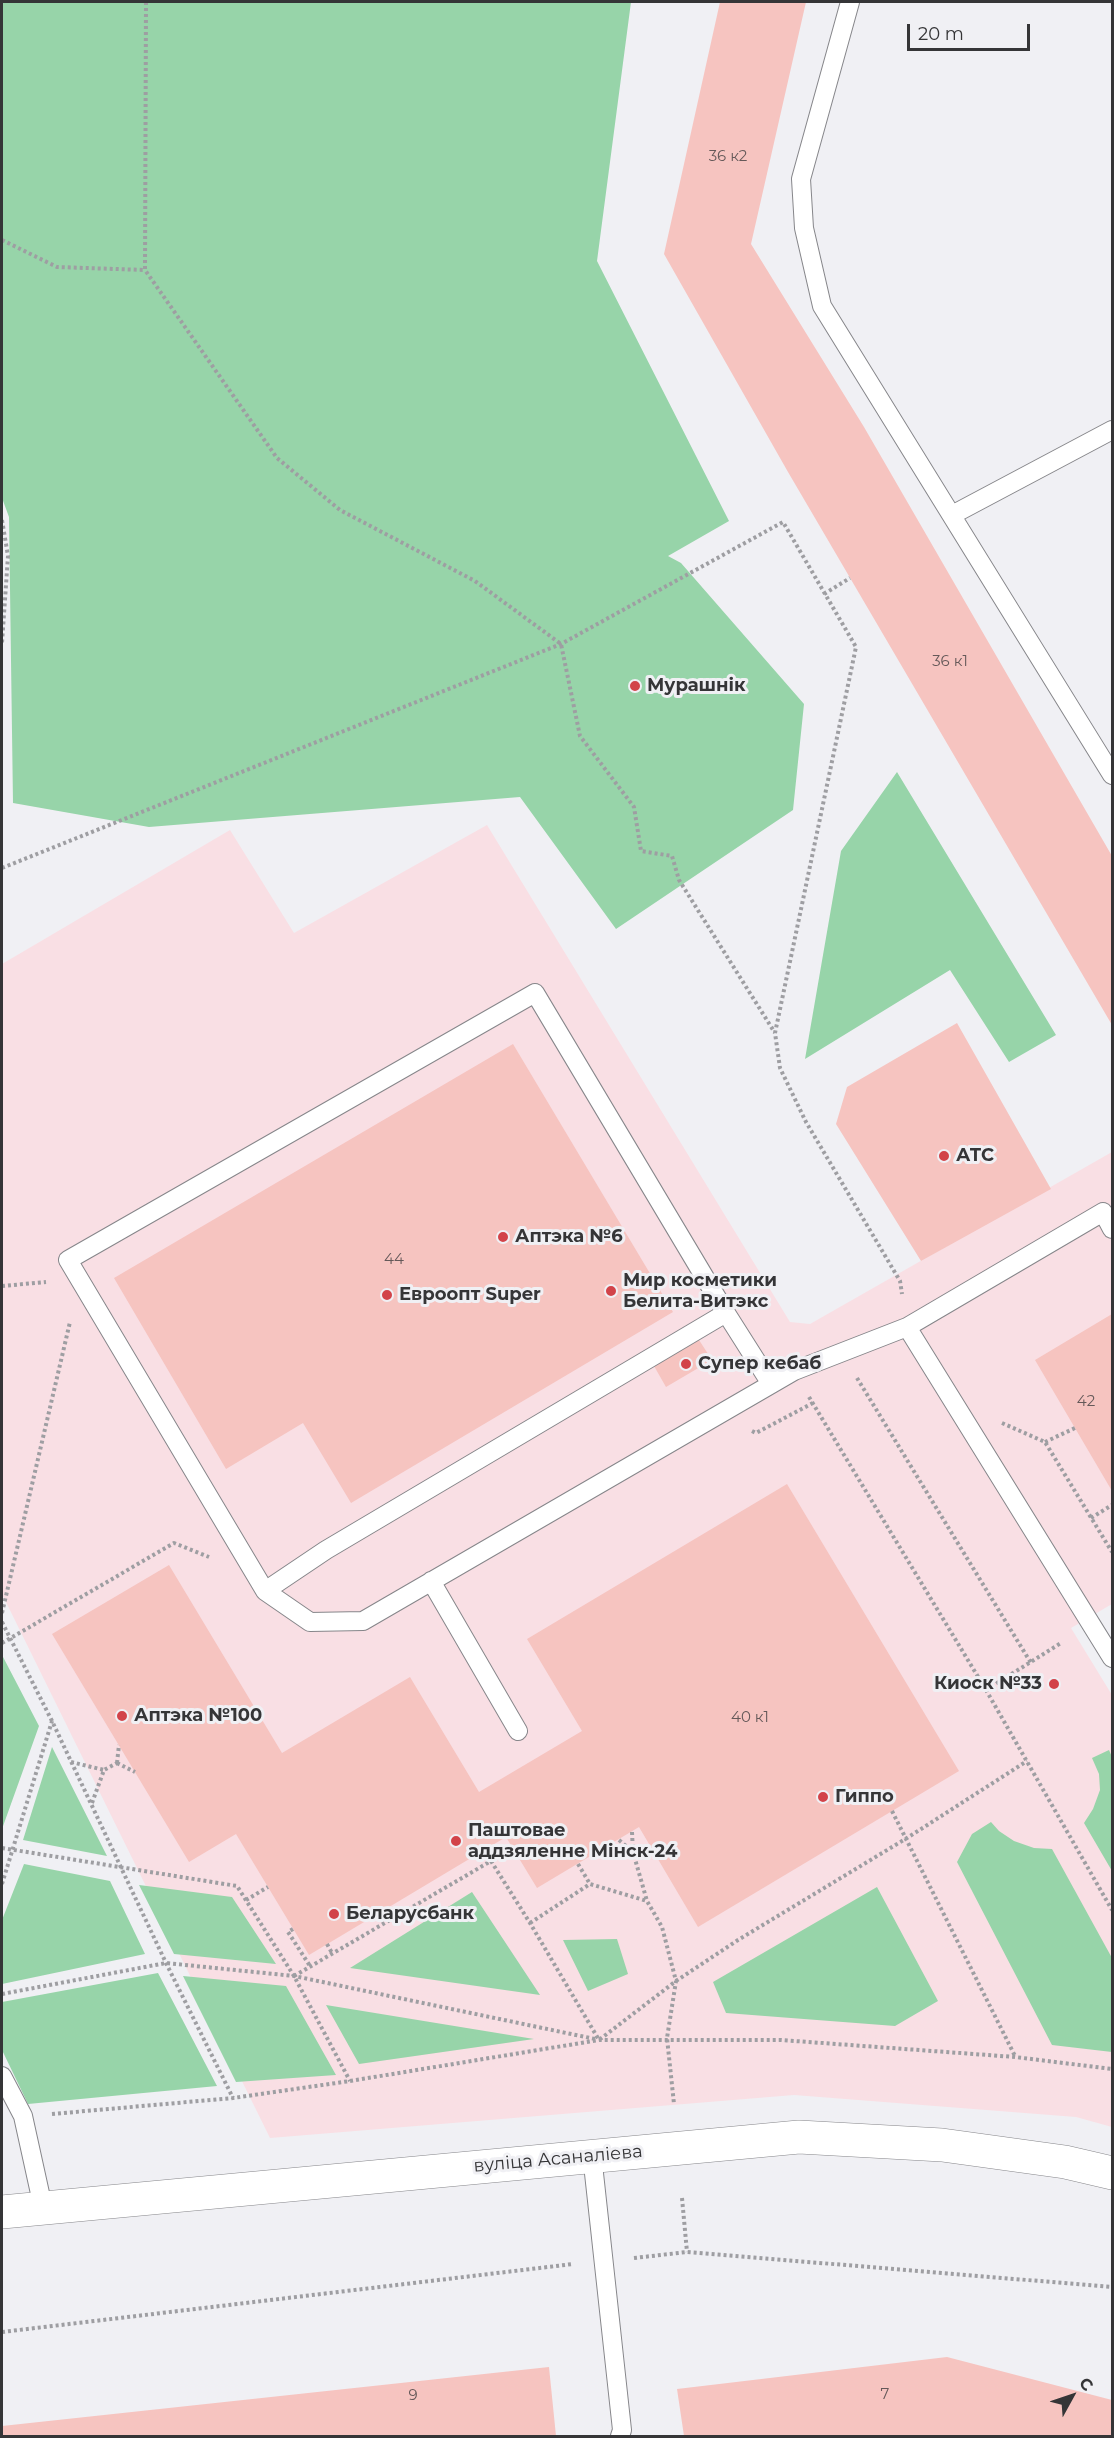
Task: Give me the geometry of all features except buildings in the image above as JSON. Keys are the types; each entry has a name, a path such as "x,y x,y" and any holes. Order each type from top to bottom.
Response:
{"main road":[{"name":"вуліца Асаналіева","path":"2,2212 799,2137 942,2145 1065,2162 1113,2173"}],"lane":[{"path":"850,2 801,180 804,228 822,306 1113,776"},
{"path":"952,515 1113,430"},
{"path":"771,1384 726,1313 535,993 68,1260 265,1591 310,1622 363,1621 794,1371 907,1327 1103,1212 1113,1229"},
{"path":"265,1591 326,1550 726,1313"},
{"path":"907,1327 1113,1658"},
{"path":"431,1581 518,1731"},
{"path":"2,2076 23,2116 43,2207"},
{"path":"592,2156 622,2430 620,2436"}],"path":[{"path":"146,2 145,270 277,458 340,510 475,581 561,644 580,736 634,807 641,851 672,856 679,880 775,1033"},
{"path":"2,240 57,267 145,270"},
{"path":"2,520 8,556 2,643"},
{"path":"2,868 561,644 783,522 856,646 775,1033 780,1068 806,1122 900,1281 907,1327"},
{"path":"824,594 850,578"},
{"path":"2,1613 80,1279"},
{"path":"841,1352 1031,1663"},
{"path":"794,1371 986,1690 1113,1910"},
{"path":"756,1433 813,1403"},
{"path":"966,1422 1006,1423 1045,1442 1113,1552"},
{"path":"1045,1442 1075,1428"},
{"path":"1091,1518 1113,1505"},
{"path":"2,1643 174,1543 254,1574"},
{"path":"2,1622 92,1803 166,1964 233,2098"},
{"path":"986,1690 1061,1643"},
{"path":"2,1884 52,1721"},
{"path":"117,1763 119,1745"},
{"path":"2,1994 166,1964 294,1976 599,2040 676,1981 738,1940 907,1838 1027,1761"},
{"path":"72,1762 104,1770"},
{"path":"92,1803 104,1770 117,1763"},
{"path":"117,1763 135,1772"},
{"path":"892,1811 1015,2057"},
{"path":"632,1832 633,1852 647,1901 662,1927 676,1981 667,2038 674,2104"},
{"path":"619,1840 633,1852"},
{"path":"294,1976 491,1860 495,1844"},
{"path":"2,1848 237,1886 294,1976 350,2081"},
{"path":"485,1850 599,2040"},
{"path":"578,1864 590,1884 647,1901"},
{"path":"530,1923 590,1884"},
{"path":"246,1900 268,1887"},
{"path":"293,1929 288,1932 294,1936 310,1966"},
{"path":"327,1944 332,1953"},
{"path":"46,2115 233,2098 599,2040 667,2038 781,2040 1015,2057 1113,2069"},
{"path":"682,2198 687,2252"},
{"path":"2,2332 687,2252 1113,2287"}],"shaded area":[{"path":"487,825 790,1322 810,1324 1112,1152 1112,1604 1071,1628 1112,1695 1112,2127 1076,2117 794,2095 270,2138 2,1594 2,964 230,830 294,933"}],"green space":[{"path":"2,2 631,2 597,261 729,521 668,556 681,563 804,704 793,810 616,929 520,797 149,827 13,803 9,517 2,498"},
{"path":"897,772 1056,1035 1009,1062 950,970 805,1059 841,851"},
{"path":"2,1655 39,1726 2,1829"},
{"path":"52,1747 107,1856 23,1840"},
{"path":"1109,1750 1112,1757 1112,1871 1084,1823 1093,1809 1100,1790 1099,1774 1092,1758"},
{"path":"991,1822 999,1831 1014,1841 1034,1848 1052,1849 1112,1958 1112,2052 1052,2045 957,1862 972,1834"},
{"path":"24,1864 110,1881 145,1954 2,1984 2,1920"},
{"path":"139,1885 232,1897 276,1964 174,1954"},
{"path":"877,1887 938,2001 895,2026 726,2013 713,1982"},
{"path":"472,1892 540,1995 350,1968"},
{"path":"617,1939 628,1974 588,1991 563,1940"},
{"path":"158,1973 217,2086 28,2104 2,2050 2,2002"},
{"path":"183,1976 286,1986 336,2075 236,2082"},
{"path":"326,2005 534,2039 359,2064"}],"place":[{"name":"Мурашнік","path":"635,686"},
{"name":"АТС","path":"944,1156"},
{"name":"Аптэка №6","path":"503,1237"},
{"name":"Мир косметики Белита-Витэкс","path":"611,1291"},
{"name":"Евроопт Super","path":"387,1295"},
{"name":"Супер кебаб","path":"686,1364"},
{"name":"Киоск №33","path":"1054,1684"},
{"name":"Аптэка №100","path":"122,1716"},
{"name":"Гиппо","path":"823,1797"},
{"name":"Паштовае аддзяленне Мінск-24","path":"456,1841"},
{"name":"Беларусбанк","path":"334,1914"}]}
